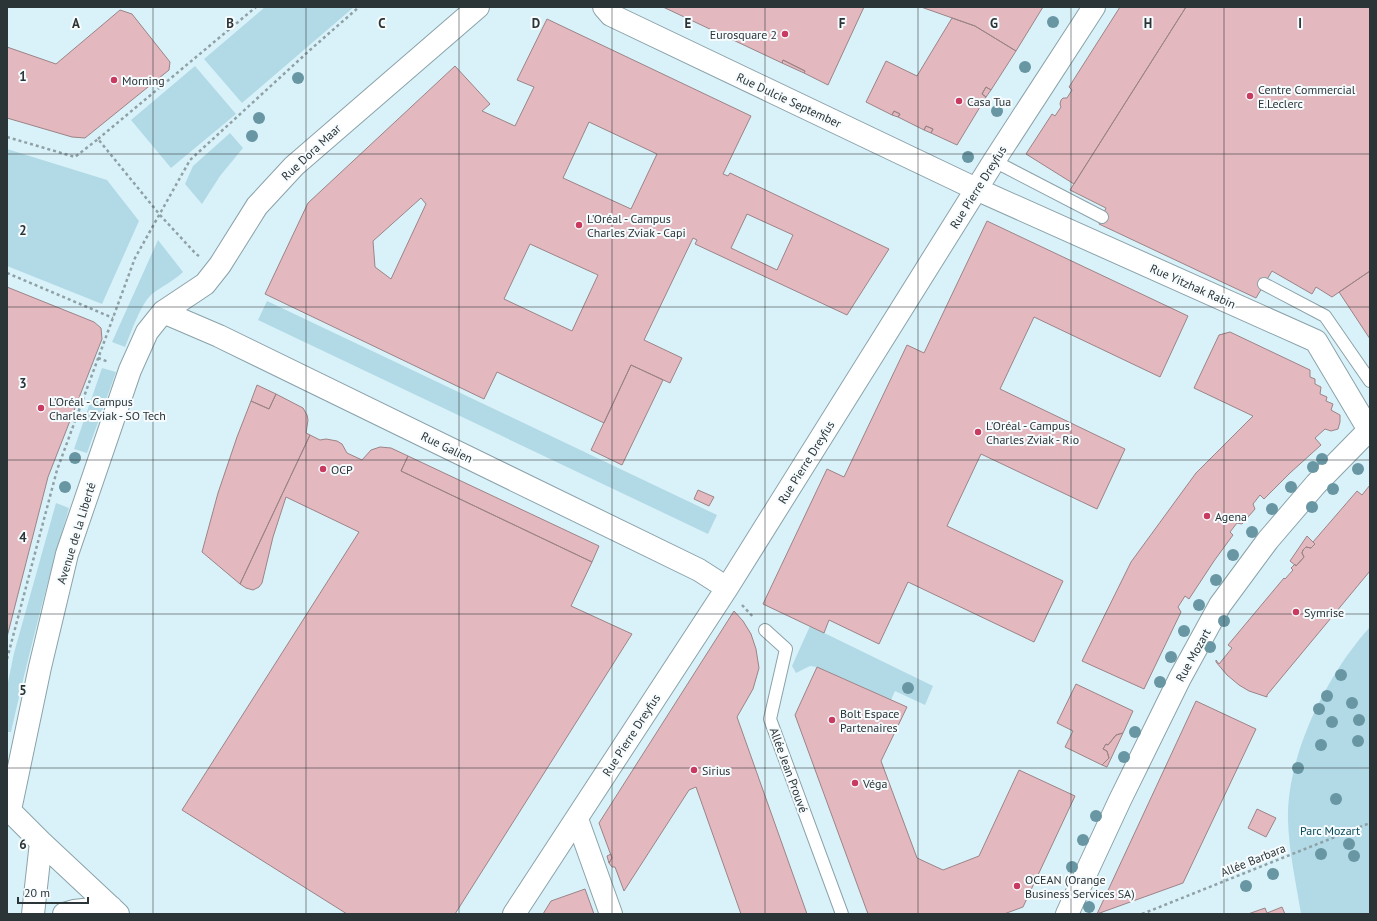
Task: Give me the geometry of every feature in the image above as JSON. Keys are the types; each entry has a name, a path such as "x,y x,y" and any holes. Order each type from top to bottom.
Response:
{"street":[{"name":"Rue Dora Maar","path":"163,312 205,284 220,265 257,206 294,166 478,7"},
{"name":"Rue Dulcie September","path":"604,7 611,15 976,189"},
{"name":"Rue Pierre Dreyfus","path":"514,914 727,588 976,189 1094,7"},
{"name":"Rue Yitzhak Rabin","path":"976,189 1316,341 1370,430"},
{"name":"Rue Galien","path":"163,312 219,336 698,570 727,588"},
{"name":"Avenue de la Liberté","path":"8,810 67,554 130,370 147,332 163,312"},
{"name":"Rue Mozart","path":"1066,914 1180,678 1220,605 1268,540 1316,484 1370,430"},
{"path":"8,810 114,910"},
{"path":"577,819 612,914"},
{"path":"33,914 41,842"},
{"path":"64,914 74,911 114,910"}],"lane":[{"path":"994,161 1102,217"},
{"path":"1264,284 1325,316 1370,381"},
{"name":"Allée Jean Prouvé","path":"765,630 786,649 770,719 842,914"}],"path":[{"path":"7,137 75,157 256,7"},
{"path":"98,139 160,214 196,254 220,265"},
{"path":"7,273 113,318"},
{"path":"727,588 765,630"},
{"name":"Allée Barbara","path":"1142,914 1370,823"}],"green space":[{"path":"265,7 354,7 242,103 204,59"},
{"path":"195,66 236,114 171,168 131,120"},
{"path":"230,133 243,148 220,176 202,204 185,184 193,166"},
{"path":"7,149 107,180 139,221 102,304 7,266"},
{"path":"158,240 183,272 152,294 148,299 140,311 125,347 112,342"},
{"path":"267,301 717,515 708,534 258,320"},
{"path":"102,368 116,372 87,453 74,449"},
{"path":"56,503 69,508 38,620 11,732 7,732 7,687 14,653"},
{"path":"810,626 933,686 925,705 895,691 891,700 817,667 810,666 796,673 792,666"},
{"name":"Parc Mozart","path":"1370,627 1370,914 1301,914 1291,856 1288,821 1289,796 1294,770 1312,717 1325,692 1354,646"}],"building":[{"name":"Eurosquare 2","path":"663,7 864,7 828,85 783,60 782,63"},
{"path":"921,7 1043,7 1016,51 975,26"},
{"path":"1120,7 1186,7 1074,184 1026,154 1052,114 1055,116 1061,107 1061,100 1063,98 1067,98 1072,90 1069,87"},
{"name":"Centre Commercial E.Leclerc","path":"1186,7 1370,7 1370,271 1332,297 1316,287 1312,294 1272,271 1256,298 1099,224 1106,208 1070,190"},
{"path":"120,10 132,14 170,62 169,70 85,138 72,137 7,118 7,47 56,64"},
{"path":"952,18 975,26 1016,51 991,90 986,87 982,94 986,97 957,145 931,133 933,129 926,126 924,130 898,117 900,114 894,111 892,115 866,102 886,61 917,76"},
{"name":"L'Oréal - Campus Charles Zviak - Capi","path":"547,19 751,116 723,174 728,176 730,173 889,249 847,315 695,244 697,240 693,238 644,340 682,358 670,383 631,365 604,423 497,372 484,399 265,294 308,203 455,66 490,104 482,111 515,126 534,87 517,80","holes":["589,122 657,154 631,209 563,178","421,198 426,204 391,279 375,267 373,241","747,214 793,235 777,270 731,248","530,244 598,275 572,331 504,299"]},
{"path":"783,60 805,71 804,73 782,63"},
{"path":"986,87 991,90 986,97 982,94"},
{"path":"894,111 900,114 898,117 892,115"},
{"path":"926,126 933,129 931,133 924,130"},
{"name":"L'Oréal - Campus Charles Zviak - Rio","path":"987,221 1188,316 1160,377 1034,317 1000,389 1125,449 1097,509 981,454 947,526 1063,581 1034,642 908,582 879,644 829,620 824,633 763,604 827,469 844,477 907,345 924,353"},
{"path":"1370,271 1370,339 1339,292"},
{"name":"L'Oréal - Campus Charles Zviak - SO Tech","path":"7,287 94,322 101,328 102,339 48,477 7,637"},
{"name":"Agena","path":"1230,332 1310,370 1310,377 1315,379 1315,384 1321,387 1320,394 1327,397 1326,401 1333,404 1331,410 1340,415 1340,422 1338,429 1331,431 1325,429 1315,438 1321,445 1264,499 1260,495 1253,504 1255,509 1242,524 1237,523 1230,532 1233,535 1189,599 1185,596 1178,607 1181,612 1144,689 1082,661 1131,562 1196,473 1253,416 1194,388 1219,335"},
{"path":"631,365 663,380 622,465 591,450"},
{"path":"257,385 276,394 269,409 251,401"},
{"path":"276,394 303,408 308,420 306,433 310,435 240,584 202,552 218,493 251,401 269,409"},
{"path":"310,435 320,440 326,439 337,441 342,444 347,453 362,460 371,450 380,447 391,448 408,456 401,471 592,562 571,606 632,634 455,914 347,914 182,810 359,532 286,497 273,537 262,583 259,587 253,590 240,584"},
{"path":"408,456 599,546 592,562 401,471"},
{"name":"Symrise","path":"1370,485 1370,571 1267,695 1267,697 1249,691 1239,685 1227,675 1216,660 1219,664 1232,648 1228,645 1284,578 1285,579 1293,570 1291,568 1295,564 1296,566 1304,557 1302,553 1303,550 1306,547 1311,548 1315,544 1313,542 1357,491 1362,495"},
{"path":"698,490 714,497 709,506 694,499"},
{"path":"1307,536 1315,544 1311,548 1306,547 1303,550 1302,553 1304,557 1296,566 1290,561"},
{"name":"Sirius","path":"734,611 743,621 751,634 756,649 759,668 753,689 737,717 807,914 741,914 696,787 689,790 624,891 615,867 612,867 609,863 612,858 599,823"},
{"name":"Véga","path":"817,667 907,707 881,761 917,858 943,870 979,856 1019,770 1075,796 1023,907 1004,914 868,914 795,715"},
{"path":"1076,684 1133,711 1123,733 1116,735 1108,745 1106,744 1103,749 1107,751 1109,758 1102,765 1065,747 1073,731 1057,723"},
{"path":"1196,701 1256,729 1183,883 1097,914"},
{"path":"1123,733 1107,767 1102,765 1109,758 1107,751 1103,749 1106,744 1108,745 1116,735"},
{"path":"1257,809 1276,818 1266,837 1248,828"},
{"path":"611,854 612,858 609,863 607,856"},
{"path":"585,889 594,914 543,914 551,901"},
{"path":"1282,907 1285,914 1248,914 1265,908 1267,913"}],"place":[{"name":"Eurosquare 2","path":"785,34"},
{"name":"Morning","path":"114,80"},
{"name":"Centre Commercial E.Leclerc","path":"1250,96"},
{"name":"Casa Tua","path":"959,101"},
{"name":"L'Oréal - Campus Charles Zviak - Capi","path":"579,225"},
{"name":"L'Oréal - Campus Charles Zviak - SO Tech","path":"41,408"},
{"name":"L'Oréal - Campus Charles Zviak - Rio","path":"978,432"},
{"name":"OCP","path":"323,469"},
{"name":"Agena","path":"1207,516"},
{"name":"Symrise","path":"1296,612"},
{"name":"Bolt Espace Partenaires","path":"832,720"},
{"name":"Sirius","path":"694,770"},
{"name":"Véga","path":"855,783"},
{"name":"OCEAN (Orange Business Services SA)","path":"1017,886"}]}
